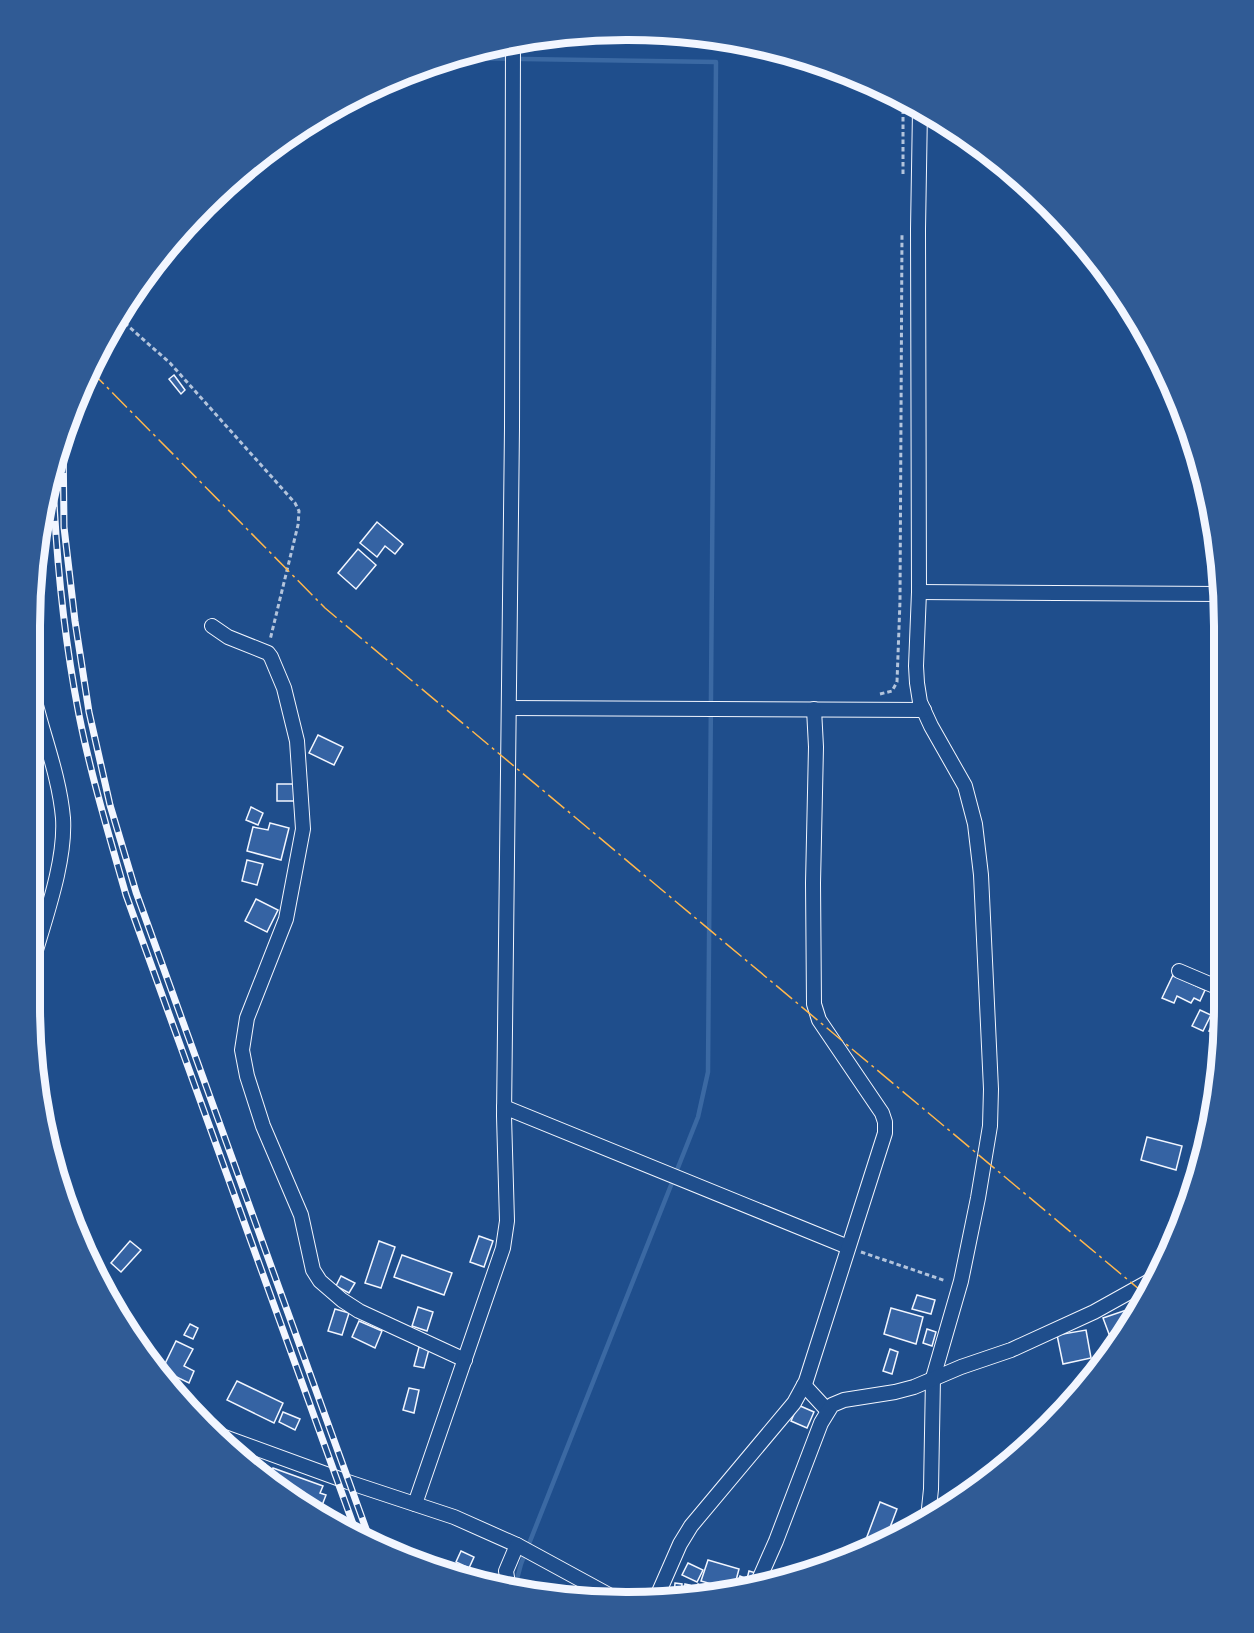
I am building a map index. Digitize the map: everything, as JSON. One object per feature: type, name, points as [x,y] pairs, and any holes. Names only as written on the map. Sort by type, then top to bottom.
[{"type":"street","points":[[415,1504],[503,1248],[507,1221],[504,1107],[513,52]]},
{"type":"street","points":[[920,119],[919,591],[916,666],[924,710],[965,786],[975,824],[981,875],[991,1064],[990,1126],[985,1164],[959,1286],[933,1380],[929,1509]]},
{"type":"street","points":[[919,591],[1212,594]]},
{"type":"street","points":[[212,626],[228,637],[268,653],[284,688],[297,741],[303,830],[286,919],[255,995],[245,1026],[242,1050],[262,1126],[301,1215],[313,1270],[320,1281],[358,1311],[465,1360]]},
{"type":"street","points":[[508,708],[924,710]]},
{"type":"street","points":[[659,1591],[680,1544],[691,1526],[789,1409],[804,1385],[813,1363],[886,1128],[882,1113],[819,1020],[814,1004],[813,883],[816,747],[814,709]]},
{"type":"street","points":[[40,723],[58,784],[63,821],[57,873],[40,935]]},
{"type":"street","points":[[1179,971],[1214,986]]},
{"type":"street","points":[[504,1107],[848,1247]]},
{"type":"street","points":[[760,1577],[827,1410],[832,1405],[844,1400],[895,1392],[933,1380],[961,1367],[1040,1338],[1142,1285]]},
{"type":"street","points":[[804,1385],[827,1410]]},
{"type":"street","points":[[232,1440],[454,1517],[518,1545],[602,1591]]},
{"type":"street","points":[[507,1580],[506,1571],[518,1545]]},
{"type":"path","points":[[903,110],[903,183]]},
{"type":"path","points":[[870,694],[889,692],[895,688],[897,682],[900,601],[902,230]]},
{"type":"path","points":[[125,324],[170,363],[295,503],[299,511],[298,525],[273,622],[268,653]]},
{"type":"path","points":[[848,1247],[959,1286]]},
{"type":"building","points":[[174,375],[185,390],[181,394],[169,379]]},
{"type":"building","points":[[377,522],[403,544],[395,554],[385,546],[377,557],[360,543]]},
{"type":"building","points":[[358,549],[376,565],[356,589],[338,573]]},
{"type":"building","points":[[318,735],[343,747],[334,765],[309,753]]},
{"type":"building","points":[[277,784],[296,784],[296,801],[277,801]]},
{"type":"building","points":[[251,807],[263,813],[258,825],[246,820]]},
{"type":"building","points":[[270,823],[289,828],[281,860],[247,851],[253,827],[268,830]]},
{"type":"building","points":[[247,860],[263,864],[257,885],[242,881]]},
{"type":"building","points":[[256,899],[278,910],[267,932],[245,921]]},
{"type":"building","points":[[1173,975],[1205,990],[1200,1001],[1194,998],[1191,1003],[1177,996],[1174,1003],[1162,998]]},
{"type":"building","points":[[1200,1010],[1211,1015],[1203,1031],[1192,1026]]},
{"type":"building","points":[[1147,1137],[1182,1146],[1176,1170],[1141,1160]]},
{"type":"building","points":[[479,1236],[493,1241],[484,1267],[470,1262]]},
{"type":"building","points":[[130,1241],[141,1250],[121,1272],[111,1263]]},
{"type":"building","points":[[379,1241],[395,1247],[381,1288],[365,1283]]},
{"type":"building","points":[[402,1255],[452,1273],[444,1295],[394,1277]]},
{"type":"building","points":[[341,1276],[355,1283],[349,1293],[336,1286]]},
{"type":"building","points":[[917,1295],[935,1300],[931,1314],[912,1309]]},
{"type":"building","points":[[418,1307],[433,1312],[427,1331],[412,1326]]},
{"type":"building","points":[[891,1308],[923,1317],[916,1344],[884,1334]]},
{"type":"building","points":[[335,1309],[349,1313],[342,1335],[328,1331]]},
{"type":"building","points":[[1129,1309],[1115,1332],[1109,1334],[1103,1318]]},
{"type":"building","points":[[359,1321],[382,1331],[375,1348],[352,1337]]},
{"type":"building","points":[[190,1324],[198,1328],[193,1339],[184,1335]]},
{"type":"building","points":[[927,1329],[936,1332],[932,1346],[923,1343]]},
{"type":"building","points":[[1086,1330],[1091,1358],[1063,1364],[1057,1335]]},
{"type":"building","points":[[176,1341],[193,1349],[184,1366],[194,1371],[189,1383],[171,1374],[164,1366]]},
{"type":"building","points":[[419,1347],[429,1349],[424,1368],[414,1366]]},
{"type":"building","points":[[890,1349],[898,1352],[892,1374],[883,1371]]},
{"type":"building","points":[[237,1381],[283,1403],[274,1423],[227,1400]]},
{"type":"building","points":[[409,1388],[419,1390],[414,1413],[403,1410]]},
{"type":"building","points":[[798,1405],[814,1412],[807,1428],[791,1421]]},
{"type":"building","points":[[283,1412],[300,1419],[295,1430],[279,1422]]},
{"type":"building","points":[[273,1468],[323,1486],[320,1493],[326,1495],[322,1506],[301,1494],[272,1472]]},
{"type":"building","points":[[880,1502],[897,1509],[889,1530],[865,1542]]},
{"type":"building","points":[[461,1551],[474,1557],[469,1568],[456,1562]]},
{"type":"building","points":[[708,1560],[739,1569],[736,1582],[715,1585],[701,1581]]},
{"type":"building","points":[[688,1563],[703,1570],[697,1582],[682,1575]]},
{"type":"building","points":[[749,1571],[756,1573],[754,1578],[738,1581],[740,1576],[747,1579]]},
{"type":"building","points":[[675,1583],[682,1584],[682,1589],[674,1590]]},
{"type":"waterway","points":[[483,58],[716,62],[708,1072],[698,1117],[521,1564],[517,1582]]},
{"type":"railway","points":[[63,465],[64,527],[75,621],[89,712],[110,805],[136,892],[367,1531]]},
{"type":"railway","points":[[54,503],[62,597],[79,715],[126,895],[353,1524]]},
{"type":"power","points":[[97,377],[325,608],[1140,1290]]}]
